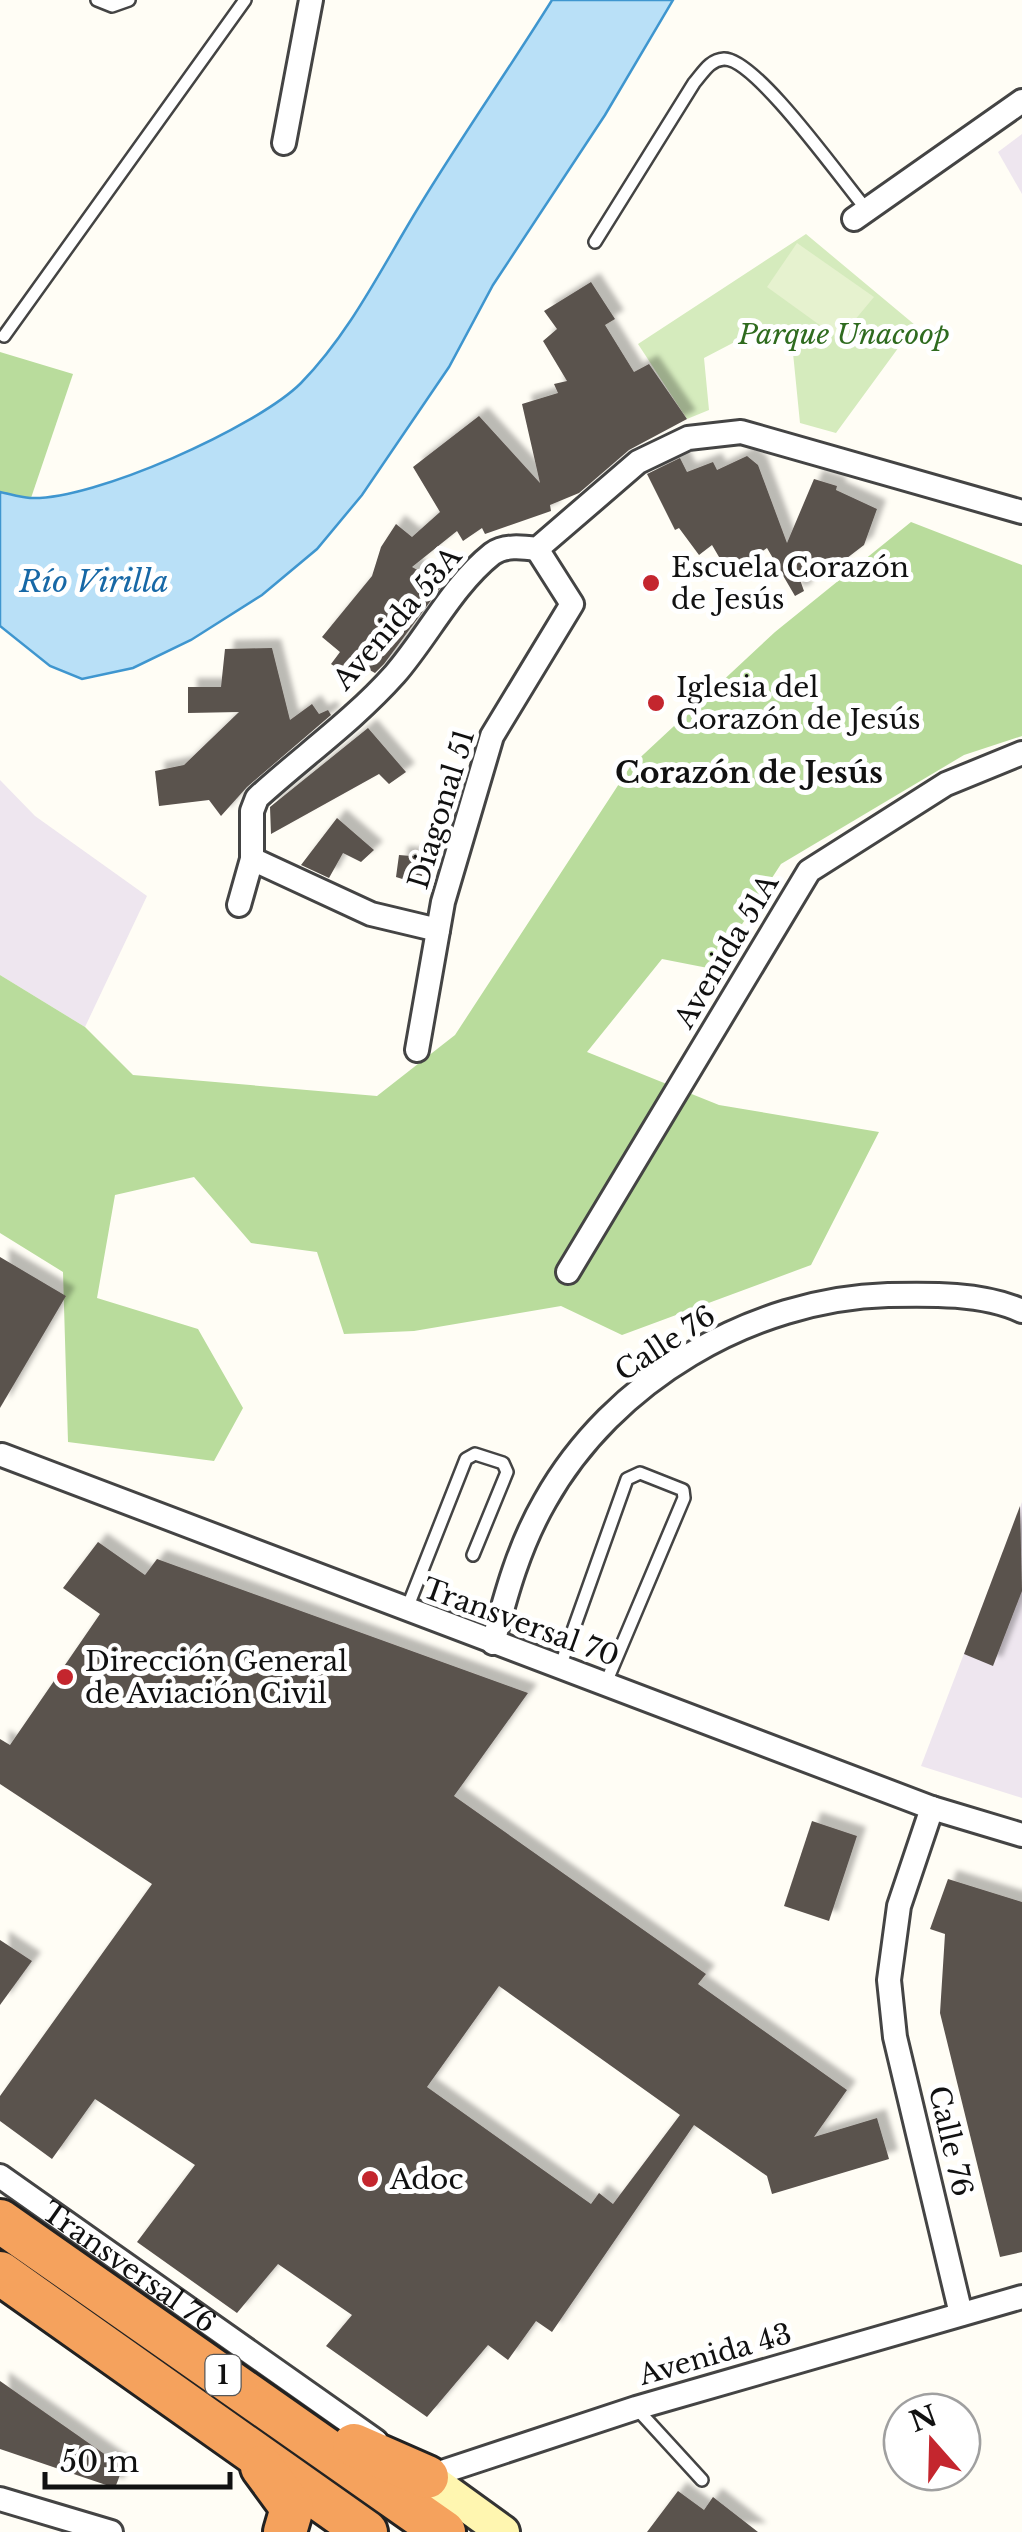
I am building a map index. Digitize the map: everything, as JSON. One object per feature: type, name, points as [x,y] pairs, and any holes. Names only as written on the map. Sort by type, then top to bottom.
[{"type":"highway","name":"1","points":[[0,2222],[278,2412],[444,2532]]},
{"type":"highway","name":"1","points":[[0,2273],[366,2532]]},
{"type":"highway","points":[[278,2412],[427,2477]]},
{"type":"highway","points":[[242,2445],[288,2498],[292,2519],[284,2532]]},
{"type":"main road","name":"Transversal 76","points":[[427,2477],[504,2532]]},
{"type":"street","points":[[284,143],[311,0]]},
{"type":"street","points":[[861,215],[1022,101]]},
{"type":"street","points":[[536,549],[638,462],[688,438],[741,432],[1022,512]]},
{"type":"street","name":"Avenida 53A","points":[[239,905],[252,860],[252,811],[257,798],[333,736],[396,672],[434,618],[494,552],[517,546],[536,549]]},
{"type":"street","name":"Diagonal 51","points":[[417,1050],[438,930],[492,736],[572,604],[536,549]]},
{"type":"street","name":"Avenida 51A","points":[[568,1272],[809,870],[946,784],[1022,753]]},
{"type":"street","points":[[252,860],[372,914],[438,930]]},
{"type":"street","name":"Calle 76","points":[[493,1643],[513,1569],[546,1499],[590,1437],[662,1374],[710,1342],[782,1312],[856,1296],[933,1294],[1016,1308]]},
{"type":"street","name":"Transversal 70","points":[[2,1456],[932,1808],[1022,1836]]},
{"type":"street","name":"Calle 76","points":[[932,1808],[899,1906],[889,1980],[895,2036],[961,2314]]},
{"type":"street","name":"Transversal 76","points":[[0,2176],[427,2477]]},
{"type":"street","name":"Avenida 43","points":[[427,2477],[636,2408],[1022,2297]]},
{"type":"street","points":[[0,2500],[112,2532]]},
{"type":"lane","points":[[96,0],[112,6],[129,0]]},
{"type":"lane","points":[[4,336],[202,55],[246,0]]},
{"type":"lane","points":[[595,242],[694,83],[712,62],[726,59],[743,65],[765,87],[861,215]]},
{"type":"lane","points":[[406,1611],[466,1459],[475,1454],[503,1463],[507,1472],[473,1555]]},
{"type":"lane","points":[[560,1667],[627,1479],[640,1473],[661,1479],[678,1486],[684,1498],[605,1685]]},
{"type":"lane","points":[[636,2408],[702,2480]]},
{"type":"shaded area","points":[[1022,134],[1022,194],[998,152]]},
{"type":"shaded area","points":[[0,780],[35,816],[147,896],[85,1027],[0,975]]},
{"type":"shaded area","points":[[1022,1502],[1022,1798],[921,1766]]},
{"type":"green space","name":"Parque Unacoop","points":[[806,234],[915,325],[836,433],[800,423],[791,333],[750,334],[704,358],[709,410],[687,419],[638,344]]},
{"type":"green space","points":[[797,243],[874,297],[839,339],[767,287]]},
{"type":"green space","points":[[0,352],[73,374],[31,498],[0,492]]},
{"type":"green space","points":[[911,522],[1022,565],[1022,736],[964,755],[781,864],[713,969],[662,959],[587,1052],[719,1105],[879,1132],[811,1265],[622,1335],[561,1306],[414,1331],[344,1334],[317,1252],[251,1243],[194,1177],[115,1195],[97,1298],[198,1329],[243,1408],[214,1461],[68,1442],[63,1272],[0,1233],[0,975],[85,1027],[133,1075],[377,1096],[455,1035],[630,767],[775,632]]},
{"type":"water","name":"Río Virilla","points":[[552,0],[673,0],[605,115],[493,285],[449,367],[362,495],[317,549],[262,595],[191,640],[133,668],[82,679],[50,666],[0,626],[0,492],[30,498],[58,496],[132,475],[213,440],[279,401],[301,383],[351,320],[436,179]]},
{"type":"building","points":[[591,282],[615,319],[605,325],[634,372],[649,364],[687,419],[629,450],[579,493],[550,505],[551,511],[485,534],[482,528],[463,541],[457,531],[412,567],[443,584],[384,664],[375,673],[366,668],[356,681],[331,664],[340,652],[322,637],[372,576],[381,547],[396,524],[412,537],[440,512],[413,467],[479,416],[540,483],[522,404],[558,393],[554,384],[567,381],[543,341],[557,329],[544,311]]},
{"type":"building","points":[[747,456],[758,465],[787,543],[814,479],[837,486],[836,490],[877,509],[864,545],[817,581],[810,566],[798,574],[804,591],[795,596],[767,548],[729,574],[712,545],[699,555],[679,528],[675,530],[647,474],[680,458],[687,472],[713,462],[717,470]]},
{"type":"building","points":[[272,648],[290,720],[312,704],[319,714],[328,710],[331,715],[247,787],[221,816],[209,800],[159,806],[155,771],[184,765],[239,712],[188,713],[188,687],[221,687],[225,649]]},
{"type":"building","points":[[368,728],[406,772],[389,784],[379,774],[271,834],[270,807]]},
{"type":"building","points":[[337,818],[374,850],[361,862],[343,853],[329,878],[301,865]]},
{"type":"building","points":[[399,855],[423,857],[422,876],[416,875],[415,883],[396,877]]},
{"type":"building","points":[[0,1257],[66,1296],[0,1408]]},
{"type":"building","points":[[1020,1506],[1022,1591],[993,1666],[964,1654]]},
{"type":"building","points":[[98,1542],[145,1575],[157,1559],[528,1693],[454,1796],[706,1974],[698,1984],[847,2090],[814,2137],[877,2118],[889,2159],[772,2194],[767,2176],[694,2125],[552,2332],[536,2321],[508,2360],[488,2345],[427,2417],[326,2346],[352,2315],[278,2264],[237,2313],[137,2242],[195,2165],[95,2099],[52,2159],[0,2121],[0,2096],[152,1884],[0,1784],[0,1739],[10,1745],[100,1614],[63,1588]],"holes":[[[499,1986],[680,2115],[613,2204],[599,2193],[591,2204],[427,2087]]]},
{"type":"building","points":[[812,1821],[857,1836],[829,1921],[784,1906]]},
{"type":"building","points":[[948,1879],[1022,1902],[1022,2252],[1000,2257],[940,2013],[945,1934],[930,1929]]},
{"type":"building","points":[[0,1940],[32,1961],[0,2005]]},
{"type":"building","points":[[0,2381],[123,2467],[115,2488],[0,2449]]},
{"type":"building","points":[[678,2491],[704,2510],[713,2497],[758,2532],[647,2532]]},
{"type":"place","name":"Escuela Corazón de Jesús","points":[[651,583]]},
{"type":"place","name":"Iglesia del Corazón de Jesús","points":[[656,703]]},
{"type":"place","name":"Dirección General de Aviación Civil","points":[[65,1677]]},
{"type":"place","name":"Adoc","points":[[370,2179]]},
{"type":"district","name":"Corazón de Jesús","points":[[749,773]]}]
